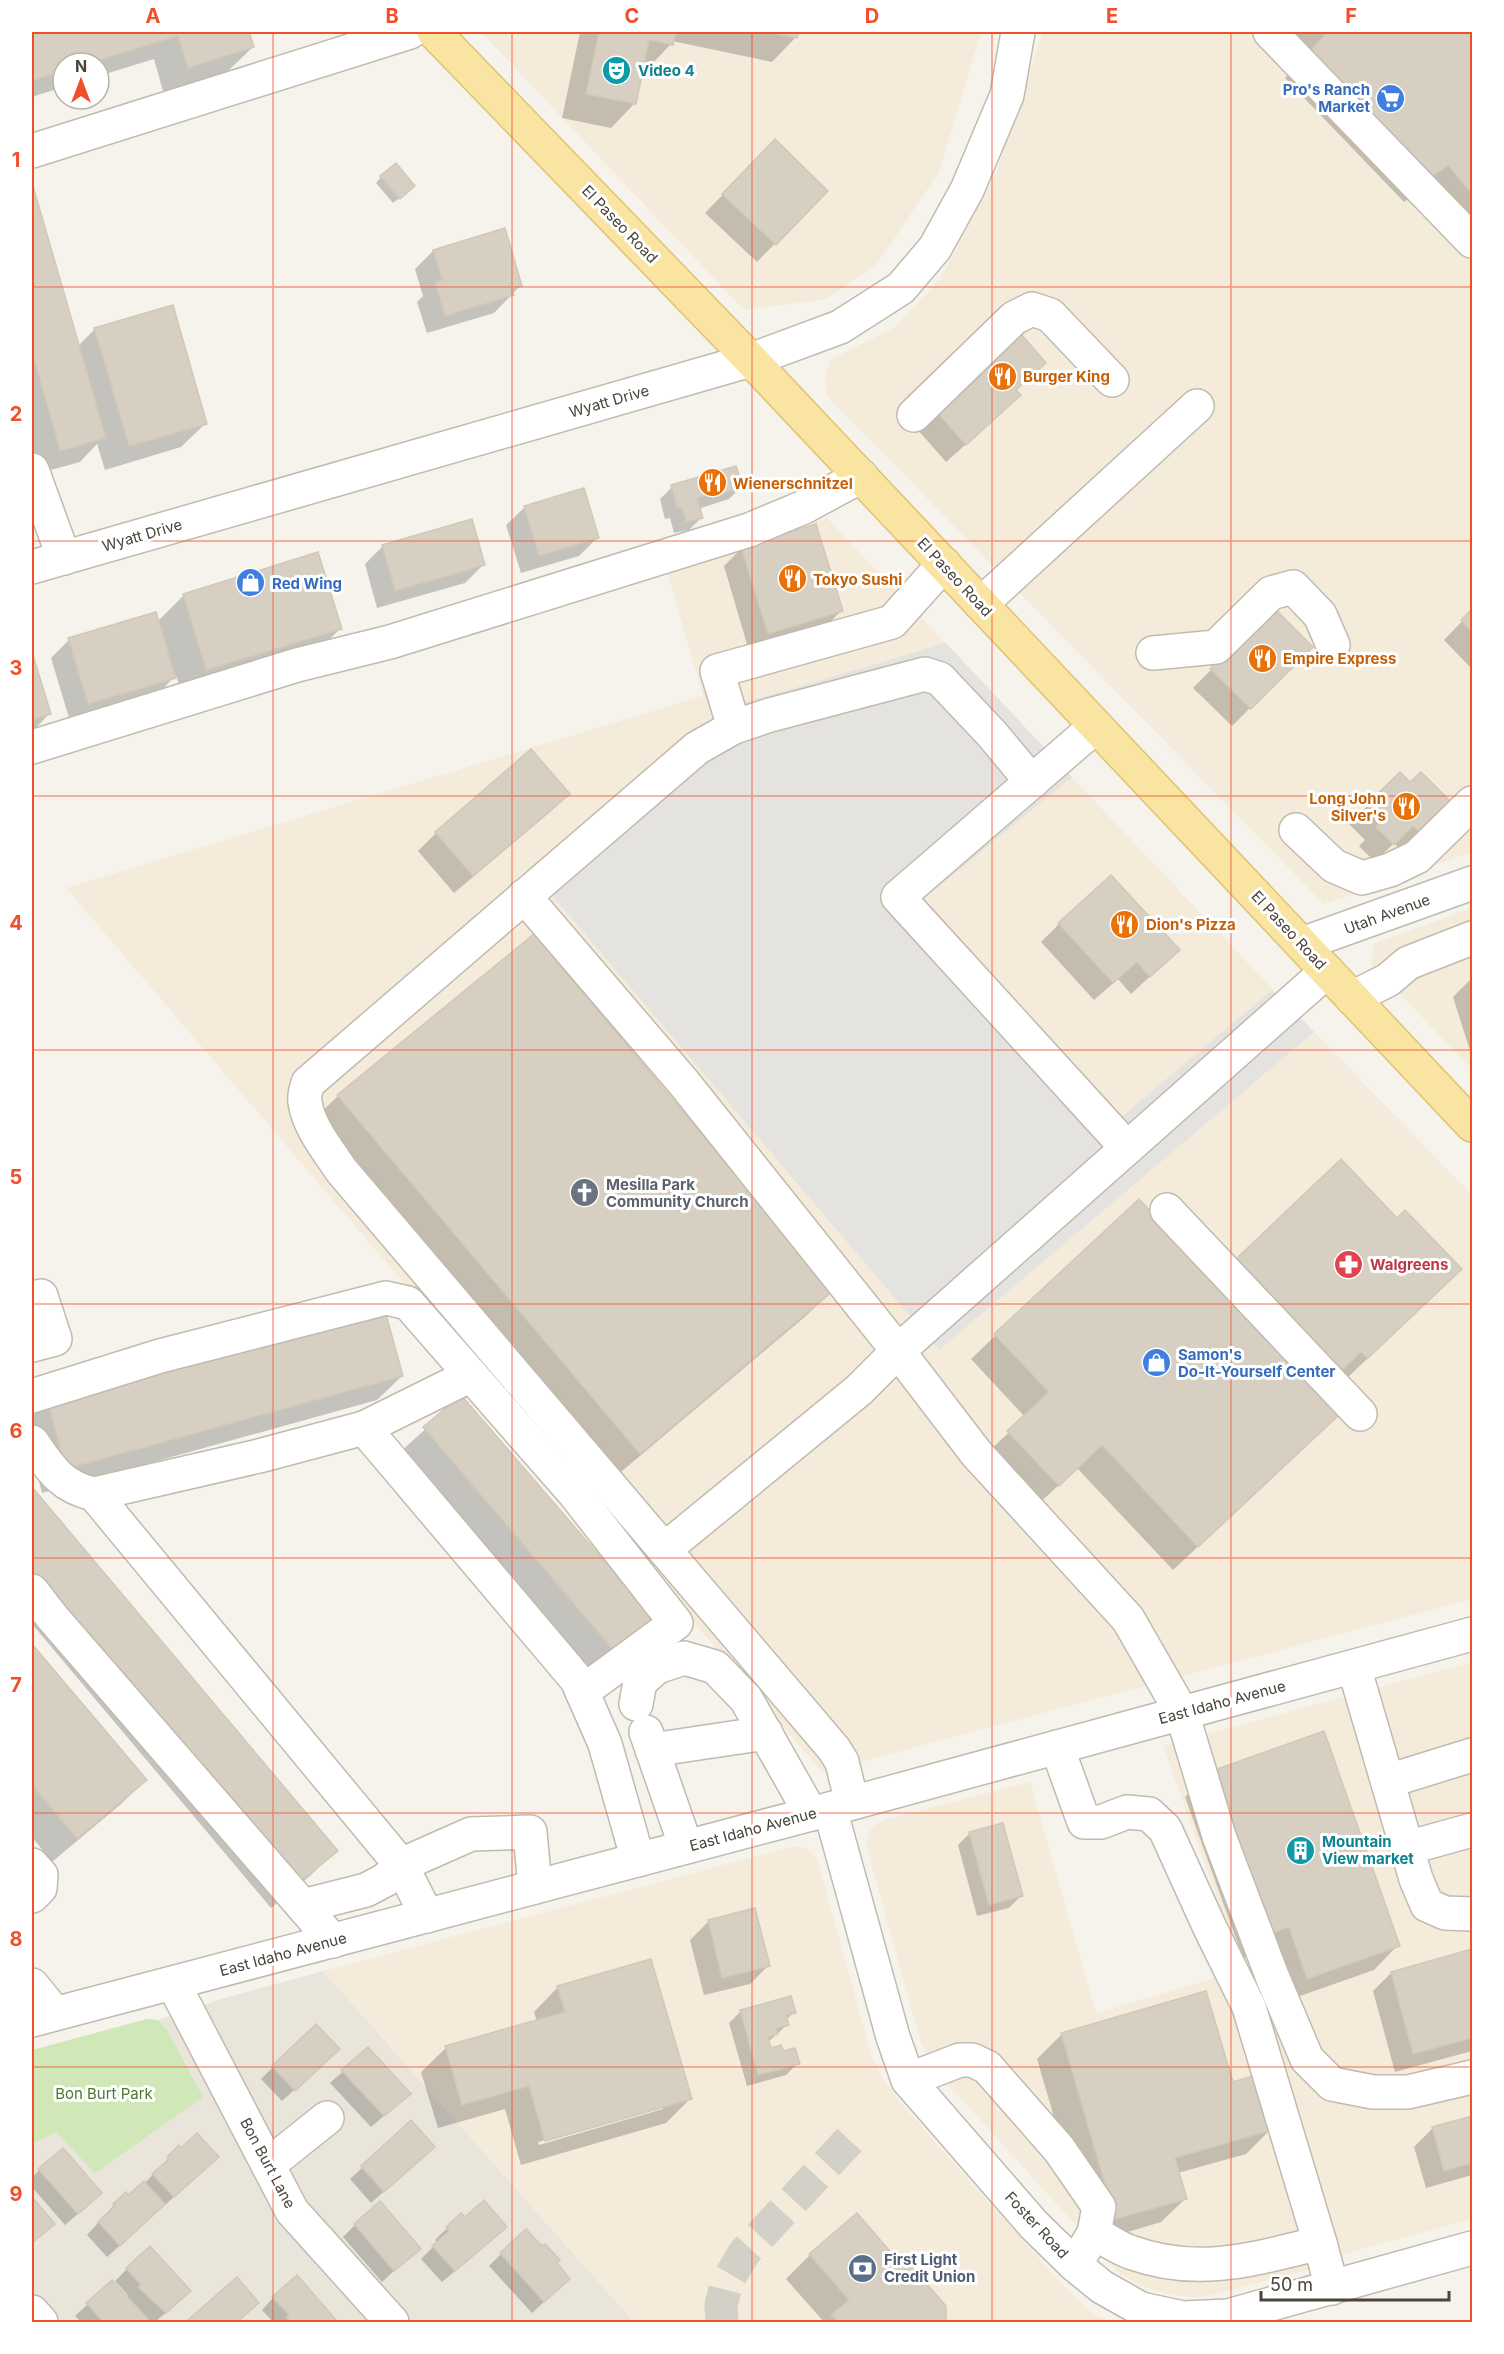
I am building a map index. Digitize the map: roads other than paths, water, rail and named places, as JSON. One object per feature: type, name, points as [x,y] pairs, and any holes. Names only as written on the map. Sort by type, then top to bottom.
[{"type":"main road","name":"El Paseo Road","points":[[434,32],[751,360],[1473,1125]]},
{"type":"street","points":[[32,151],[410,32]]},
{"type":"street","name":"Wyatt Drive","points":[[32,567],[751,360],[840,327],[901,288],[935,248],[967,190],[1008,96],[1018,32]]},
{"type":"street","points":[[1270,32],[1473,241]]},
{"type":"street","points":[[914,415],[1014,318],[1032,309],[1050,315],[1112,380]]},
{"type":"street","points":[[981,604],[1197,406]]},
{"type":"street","points":[[32,470],[38,505],[64,558]]},
{"type":"street","points":[[32,747],[297,665],[401,639],[749,530],[804,507],[861,476]]},
{"type":"street","points":[[734,727],[717,671],[892,622],[944,564]]},
{"type":"street","points":[[1153,653],[1216,647],[1271,593],[1293,587],[1320,615],[1333,645]]},
{"type":"street","points":[[831,1808],[842,1762],[834,1749],[341,1170],[319,1135],[304,1100],[308,1083],[698,747],[734,727],[770,715],[925,674],[940,679],[991,733],[1032,782]]},
{"type":"street","points":[[1096,726],[898,897],[1127,1148]]},
{"type":"street","points":[[1296,830],[1335,866],[1362,878],[1389,870],[1417,857],[1473,803]]},
{"type":"street","name":"Utah Avenue","points":[[1302,944],[1473,883]]},
{"type":"street","points":[[524,896],[684,1083],[898,1351],[976,1453],[1128,1619],[1182,1713],[1219,1836],[1272,1976],[1307,2059],[1332,2084],[1373,2092],[1408,2092],[1473,2077]]},
{"type":"street","points":[[1352,998],[1388,980],[1408,963],[1473,938]]},
{"type":"street","points":[[665,1550],[859,1390],[898,1351],[1327,971]]},
{"type":"street","points":[[1167,1210],[1360,1414]]},
{"type":"street","points":[[32,1298],[41,1296],[43,1342]]},
{"type":"street","points":[[32,1396],[160,1356],[386,1298],[408,1303],[575,1494],[676,1623],[582,1692]]},
{"type":"street","points":[[32,1442],[59,1478],[77,1491],[94,1494],[259,1456],[364,1428],[471,1376]]},
{"type":"street","points":[[364,1428],[577,1680],[605,1744],[638,1860]]},
{"type":"street","points":[[94,1494],[402,1865],[427,1916]]},
{"type":"street","points":[[32,1591],[59,1626],[333,1941]]},
{"type":"street","name":"East Idaho Avenue","points":[[43,2016],[638,1860],[1473,1634]]},
{"type":"street","points":[[686,1847],[644,1729],[640,1682],[657,1667],[684,1658],[715,1667],[746,1699],[765,1733],[831,1808]]},
{"type":"street","points":[[1354,1667],[1416,1879],[1427,1905],[1445,1913],[1473,1914]]},
{"type":"street","points":[[644,1729],[765,1733]]},
{"type":"street","points":[[1057,1747],[1084,1822],[1101,1822],[1127,1812],[1149,1814],[1165,1829],[1210,1928],[1250,2007],[1332,2288]]},
{"type":"street","points":[[1388,1781],[1473,1755]]},
{"type":"street","name":"Foster Road","points":[[831,1808],[892,2037],[908,2080],[1034,2225],[1075,2265],[1102,2287],[1141,2309],[1182,2320],[1228,2316],[1473,2248]]},
{"type":"street","points":[[1407,1848],[1473,1830]]},
{"type":"street","points":[[303,1906],[366,1890],[385,1880],[402,1865],[471,1834],[530,1832],[535,1887]]},
{"type":"street","points":[[32,1865],[41,1875],[40,1888],[32,1896]]},
{"type":"street","name":"Bon Burt Lane","points":[[173,1983],[292,2211],[392,2322]]},
{"type":"street","points":[[32,1985],[43,2016]]},
{"type":"street","points":[[908,2080],[960,2060],[972,2060],[987,2067],[1059,2149],[1099,2207],[1094,2233],[1075,2265]]},
{"type":"street","points":[[268,2164],[327,2118]]},
{"type":"street","points":[[1094,2233],[1130,2252],[1182,2265],[1234,2263],[1320,2243]]},
{"type":"street","points":[[32,2312],[41,2322]]},
{"type":"tunnel","points":[[722,2322],[721,2305],[727,2282],[744,2253],[854,2135]]},
{"type":"place","name":"Video 4","points":[[617,70]]},
{"type":"place","name":"Pro's Ranch Market","points":[[1391,98]]},
{"type":"place","name":"Burger King","points":[[1002,376]]},
{"type":"place","name":"Wienerschnitzel","points":[[712,483]]},
{"type":"place","name":"Tokyo Sushi","points":[[792,579]]},
{"type":"place","name":"Red Wing","points":[[251,583]]},
{"type":"place","name":"Empire Express","points":[[1262,658]]},
{"type":"place","name":"Long John Silver's","points":[[1407,807]]},
{"type":"place","name":"Dion's Pizza","points":[[1125,924]]},
{"type":"place","name":"Mesilla Park Community Church","points":[[585,1193]]},
{"type":"place","name":"Walgreens","points":[[1349,1264]]},
{"type":"place","name":"Samon's Do-It-Yourself Center","points":[[1157,1363]]},
{"type":"place","name":"Mountain View market","points":[[1301,1850]]},
{"type":"place","name":"First Light Credit Union","points":[[863,2268]]},
{"type":"park label","name":"Bon Burt Park","points":[[104,2093]]}]
